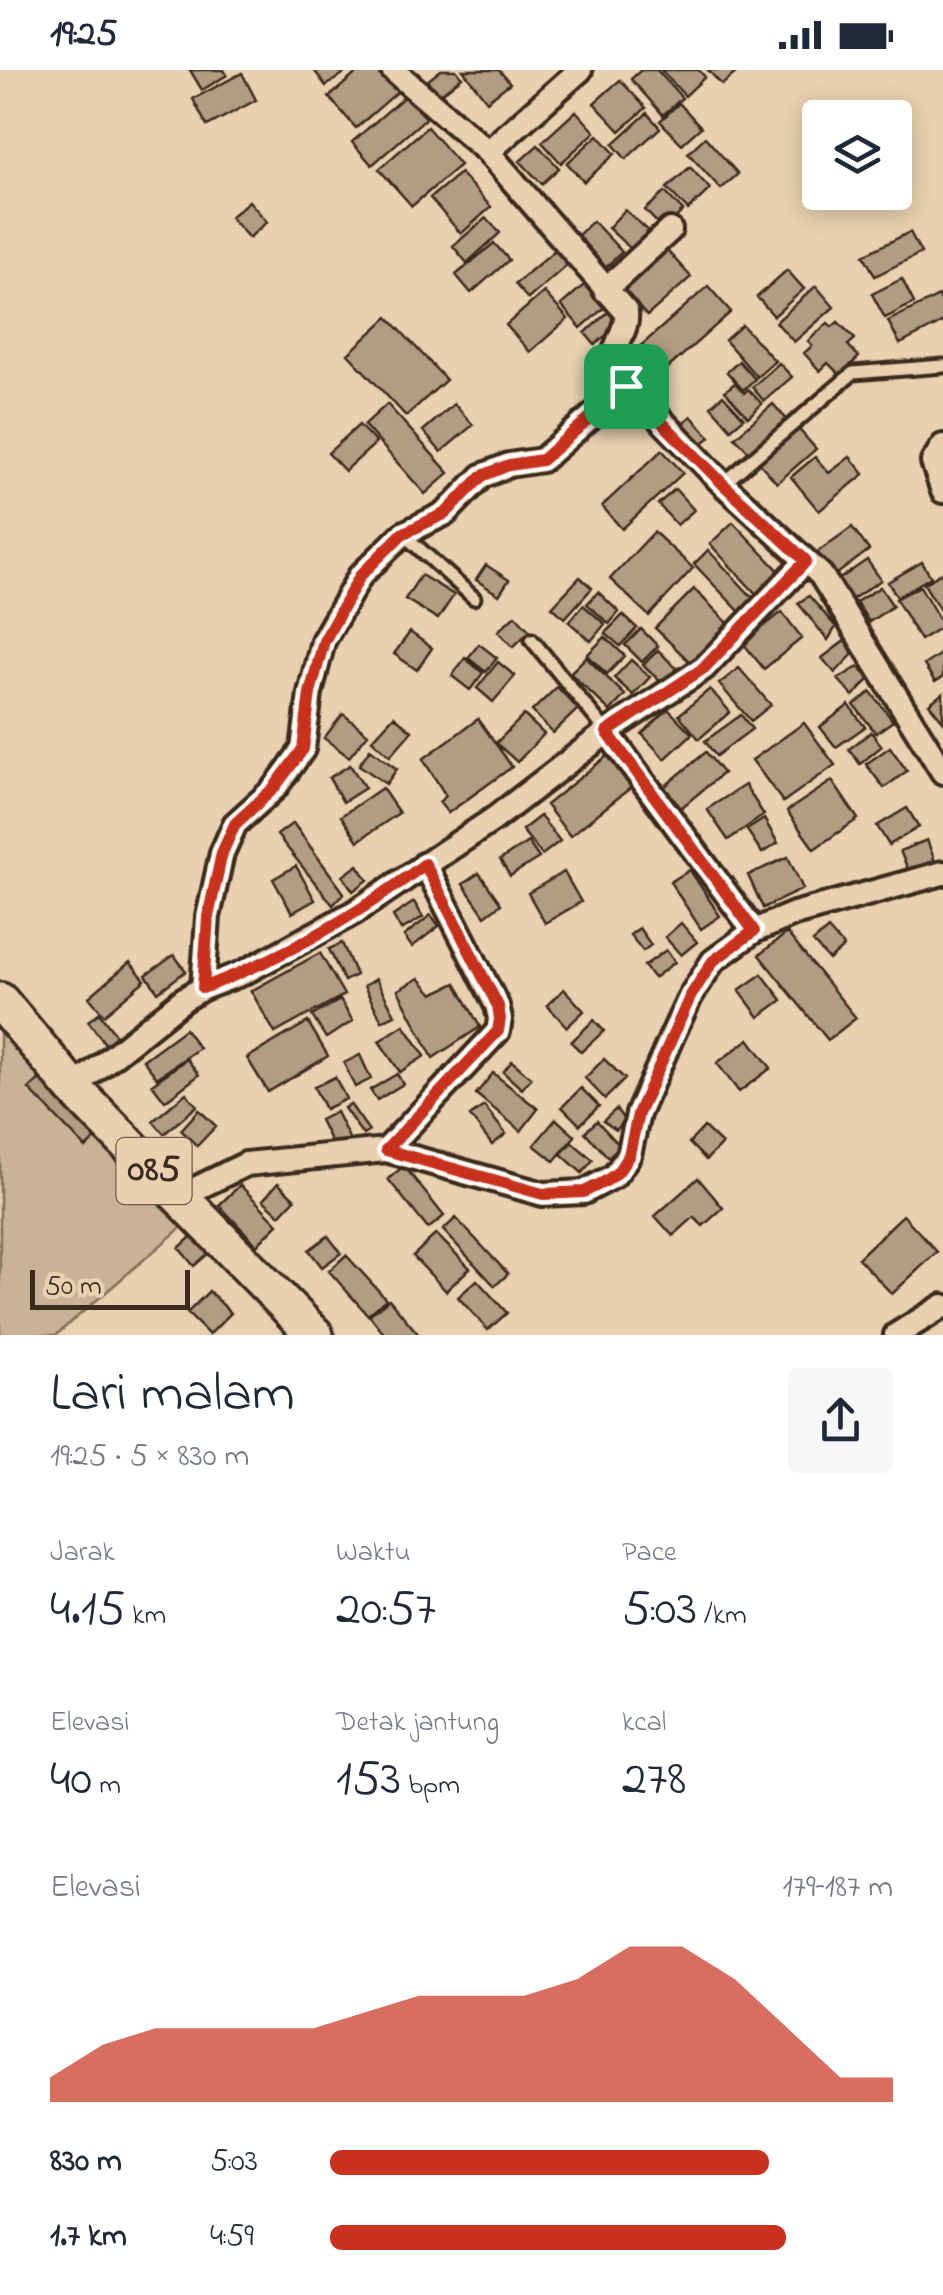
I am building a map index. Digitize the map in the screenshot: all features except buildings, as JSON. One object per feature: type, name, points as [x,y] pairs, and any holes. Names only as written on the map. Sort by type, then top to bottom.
[{"type":"main road","name":"085","points":[[0,1001],[72,1088],[315,1335]]},
{"type":"street","points":[[393,70],[488,152],[628,316],[611,362],[626,386],[821,575],[943,772]]},
{"type":"street","points":[[488,152],[580,70]]},
{"type":"street","points":[[605,290],[670,230]]},
{"type":"street","points":[[203,988],[208,917],[222,853],[235,824],[274,788],[303,749],[310,693],[324,641],[360,576],[402,534],[446,513],[482,476],[509,465],[542,460],[626,386]]},
{"type":"street","points":[[943,446],[933,462],[943,491]]},
{"type":"street","points":[[72,1088],[184,1000],[355,912],[494,819],[607,732],[704,668],[806,561]]},
{"type":"street","points":[[607,732],[754,931]]},
{"type":"street","points":[[386,1150],[498,1031],[500,1019],[498,1006],[425,864]]},
{"type":"street","points":[[178,1197],[246,1164],[386,1150],[543,1194],[584,1192],[618,1172],[629,1155],[638,1114],[690,997],[713,961],[754,931],[805,910],[943,873]]},
{"type":"street","points":[[896,1335],[943,1306]]},
{"type":"lane","points":[[723,484],[853,373],[943,366]]},
{"type":"lane","points":[[402,534],[474,598]]},
{"type":"lane","points":[[532,640],[607,732]]},
{"type":"shaded area","points":[[0,1027],[182,1227],[56,1335],[0,1335]]},
{"type":"route","points":[[626,386],[806,561],[704,668],[607,732],[754,931],[713,961],[690,997],[638,1114],[629,1155],[618,1172],[584,1192],[543,1194],[386,1150],[498,1031],[500,1019],[498,1006],[425,864],[355,912],[243,973],[203,988],[208,917],[222,853],[235,824],[274,788],[303,749],[310,693],[324,641],[360,576],[402,534],[446,513],[482,476],[509,465],[542,460],[626,386]]}]
